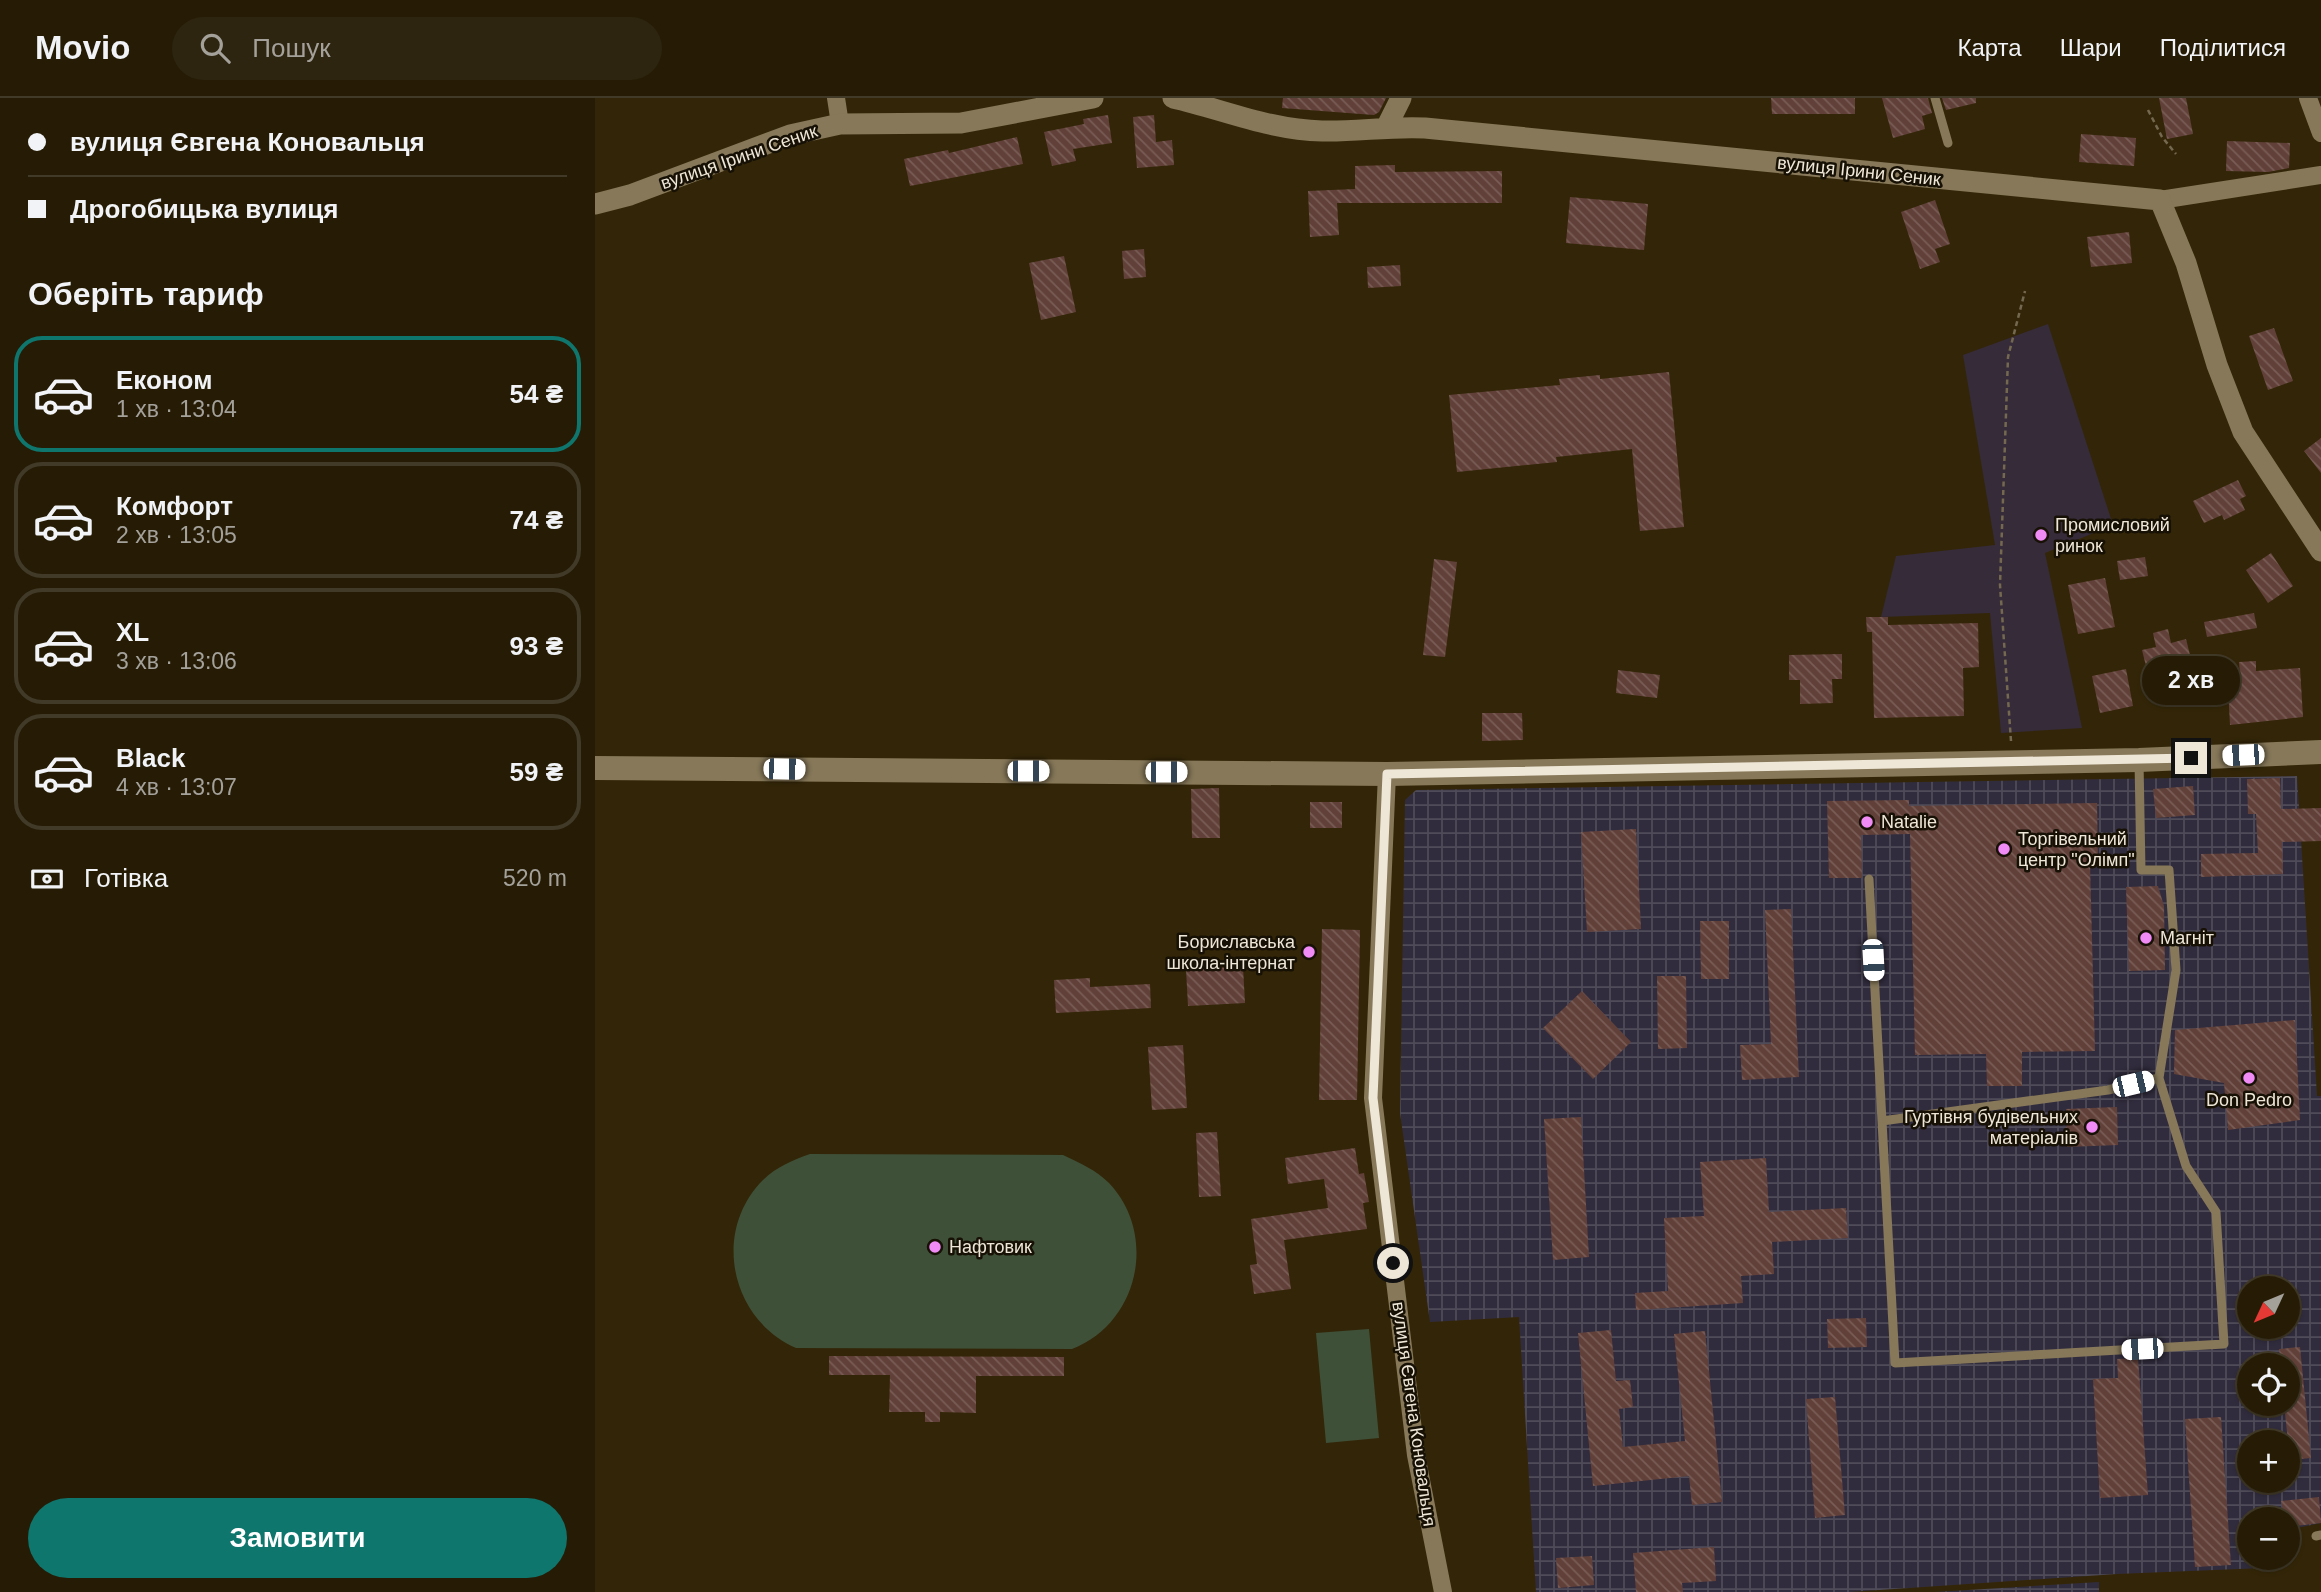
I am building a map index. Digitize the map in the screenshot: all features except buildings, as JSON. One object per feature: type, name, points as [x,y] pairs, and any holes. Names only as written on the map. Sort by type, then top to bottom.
[{"type":"main road","points":[[595,768],[1387,774],[2139,760],[2321,752]]},
{"type":"street","points":[[836,98],[840,124]]},
{"type":"street","name":"вулиця Ірини Сеник","points":[[595,204],[630,195],[790,135],[840,124],[961,123],[1093,98]]},
{"type":"street","name":"вулиця Ірини Сеник","points":[[1173,98],[1268,125],[1321,131],[1387,126],[2160,200]]},
{"type":"street","points":[[1387,126],[1401,98]]},
{"type":"street","points":[[2308,98],[2321,133]]},
{"type":"street","points":[[2321,175],[2160,200],[2186,263],[2217,365],[2243,432],[2321,551]]},
{"type":"street","name":"вулиця Євгена Коновальця","points":[[1387,774],[1373,1098],[1416,1455],[1443,1592]]},
{"type":"lane","points":[[1935,98],[1948,143]]},
{"type":"lane","points":[[1869,879],[1895,1363],[2224,1344],[2216,1212],[2186,1166],[2159,1078],[2176,970],[2169,870],[2140,870],[2139,760]]},
{"type":"lane","points":[[1882,1121],[2108,1090],[2159,1078]]},
{"type":"path","points":[[2148,110],[2162,137],[2176,153]]},
{"type":"path","points":[[2012,762],[2000,586],[2008,357],[2025,291]]},
{"type":"shaded area","name":"Промисловий ринок","points":[[2048,324],[2113,525],[2045,553],[2082,728],[2001,733],[1990,613],[1881,617],[1896,556],[1995,545],[1963,355]]},
{"type":"shaded area","points":[[2297,776],[2317,1096],[2321,1096],[2321,1523],[2300,1527],[2300,1507],[2237,1507],[2237,1569],[2117,1574],[1850,1592],[1536,1592],[1519,1317],[1430,1322],[1400,1113],[1405,800],[1416,790]]},
{"type":"shaded area","points":[[2099,1582],[2099,1592],[1935,1592]]},
{"type":"green space","name":"Нафтовик","points":[[810,1154],[1063,1155],[1104,1178],[1124,1204],[1133,1227],[1136,1252],[1134,1276],[1126,1299],[1113,1319],[1095,1337],[1072,1349],[796,1348],[774,1335],[756,1317],[743,1296],[736,1272],[734,1248],[737,1224],[747,1201],[763,1180],[785,1164]]},
{"type":"green space","points":[[1369,1329],[1379,1438],[1326,1443],[1316,1333]]},
{"type":"place","name":"Промисловий ринок","points":[[2041,535]]},
{"type":"place","name":"Natalie","points":[[1867,822]]},
{"type":"place","name":"Торгівельний центр \"Олімп\"","points":[[2004,849]]},
{"type":"place","name":"Магніт","points":[[2146,938]]},
{"type":"place","name":"Бориславська школа-інтернат","points":[[1309,952]]},
{"type":"place","name":"Don Pedro","points":[[2249,1078]]},
{"type":"place","name":"Гуртівня будівельних матеріалів","points":[[2092,1127]]},
{"type":"place","name":"Нафтовик","points":[[935,1247]]},
{"type":"route","points":[[1393,1263],[1373,1098],[1387,774],[2191,758]]}]
